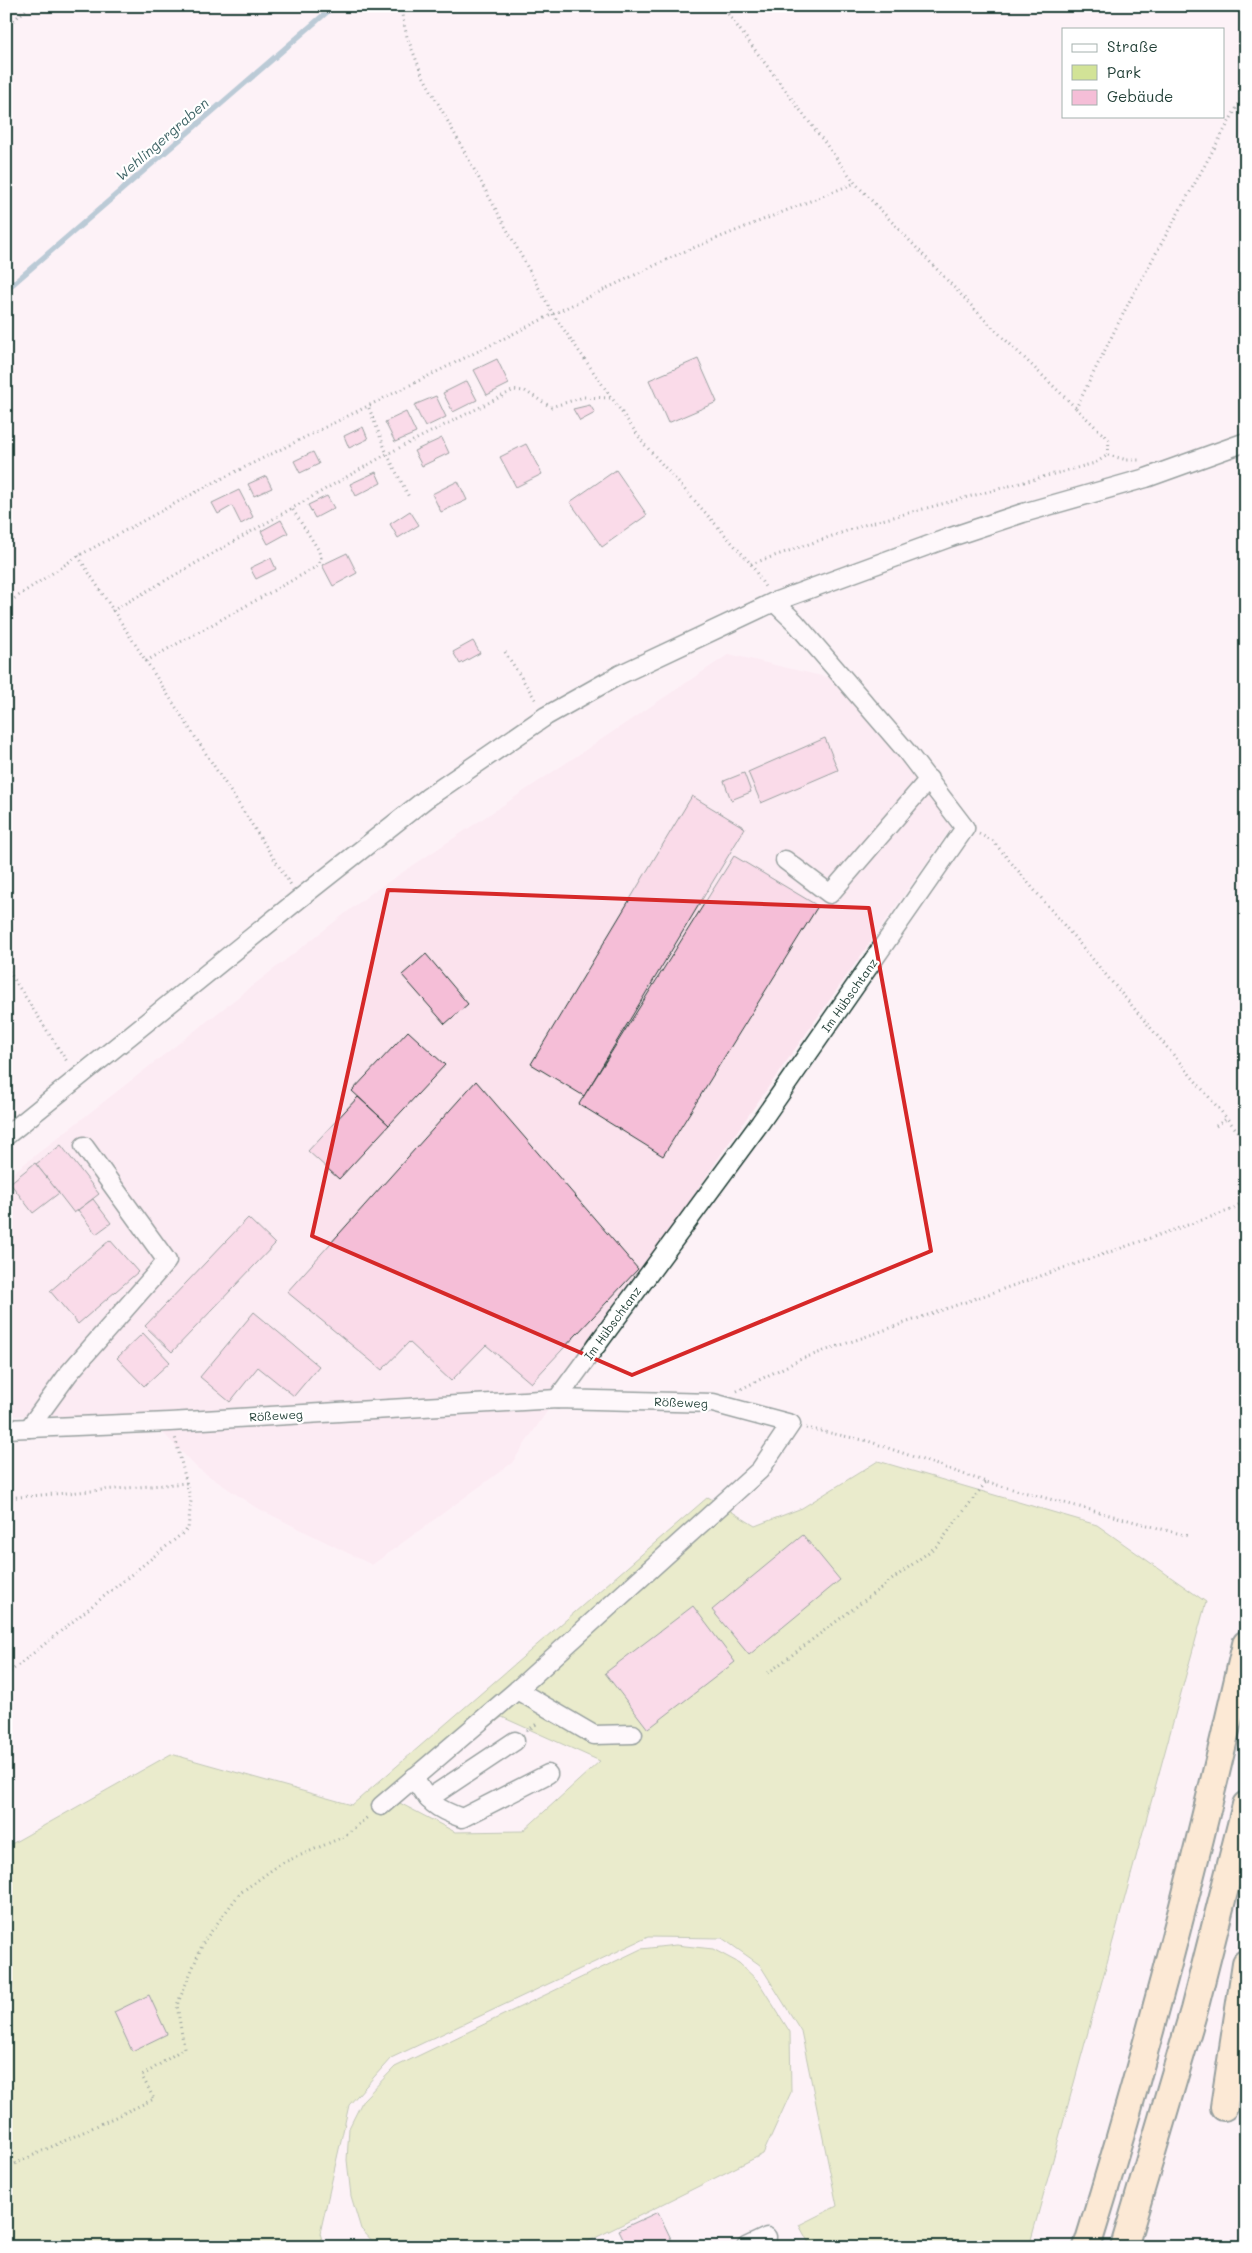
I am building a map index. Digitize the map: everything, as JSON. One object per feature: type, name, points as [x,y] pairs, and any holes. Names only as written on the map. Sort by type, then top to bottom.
[{"type":"highway","points":[[1088,2247],[1141,2067],[1184,1911],[1246,1644]]},
{"type":"highway","points":[[1124,2247],[1194,2010],[1246,1805]]},
{"type":"highway","points":[[1224,2107],[1246,1963]]},
{"type":"street","points":[[6,1136],[427,798],[546,716],[619,676],[774,602],[906,552],[1023,513],[1146,478],[1246,442]]},
{"type":"street","points":[[774,602],[795,622],[929,779],[965,828]]},
{"type":"street","points":[[785,860],[830,894],[929,779]]},
{"type":"street","name":"Im Hübschtanz","points":[[557,1398],[760,1123],[965,828]]},
{"type":"street","points":[[29,1428],[69,1373],[167,1261],[84,1146]]},
{"type":"street","name":"Rößeweg","points":[[6,1429],[170,1422],[557,1398],[713,1403],[791,1424]]},
{"type":"street","points":[[381,1806],[516,1690],[760,1470],[791,1424]]},
{"type":"street","points":[[516,1690],[594,1735],[633,1734]]},
{"type":"street","points":[[428,1799],[515,1741]]},
{"type":"street","points":[[414,1777],[428,1799],[438,1809],[462,1818],[548,1774]]},
{"type":"street","points":[[746,2247],[767,2237]]},
{"type":"path","points":[[400,6],[407,37],[422,74],[553,314],[644,444],[752,564],[774,602]]},
{"type":"path","points":[[722,6],[855,183],[985,320],[1109,440],[1108,454]]},
{"type":"path","points":[[6,27],[29,7]]},
{"type":"path","points":[[1076,408],[1130,300],[1246,91]]},
{"type":"path","points":[[6,604],[78,556],[213,483],[369,408],[553,314],[683,252],[855,183]]},
{"type":"path","points":[[112,611],[291,507],[388,454],[514,390],[525,391],[551,407],[584,397],[611,398]]},
{"type":"path","points":[[369,408],[410,500]]},
{"type":"path","points":[[752,564],[867,524],[1095,463],[1108,454]]},
{"type":"path","points":[[1108,454],[1127,460],[1140,460],[1148,457]]},
{"type":"path","points":[[146,661],[318,566],[321,558],[318,549],[291,507]]},
{"type":"path","points":[[78,556],[299,899]]},
{"type":"path","points":[[505,652],[546,716]]},
{"type":"path","points":[[965,828],[993,841],[1246,1141]]},
{"type":"path","points":[[6,967],[78,1079]]},
{"type":"path","points":[[1216,1126],[1226,1119]]},
{"type":"path","points":[[713,1403],[801,1359],[1231,1210],[1246,1200]]},
{"type":"path","points":[[6,1675],[188,1529],[191,1501],[170,1422]]},
{"type":"path","points":[[791,1424],[868,1441],[986,1482],[1188,1536]]},
{"type":"path","points":[[768,1673],[938,1545],[986,1482]]},
{"type":"path","points":[[6,1498],[187,1483]]},
{"type":"path","points":[[6,2168],[154,2099],[142,2076],[184,2048],[177,2005],[204,1941],[240,1893],[280,1864],[343,1836],[381,1806]]},
{"type":"highlighted area","points":[[388,890],[869,908],[931,1251],[632,1375],[312,1236]]},
{"type":"shaded area","points":[[729,654],[847,682],[953,825],[729,1143],[512,1463],[372,1565],[255,1507],[197,1468],[165,1435],[136,1416],[6,1416],[6,1178],[370,894]]},
{"type":"green space","points":[[878,1461],[1097,1525],[1206,1602],[1029,2247],[811,2247],[799,2225],[837,2206],[801,2031],[760,1965],[722,1938],[648,1937],[391,2058],[349,2105],[320,2233],[324,2247],[6,2247],[6,1847],[171,1754],[352,1805],[708,1497],[755,1526],[802,1508]],"holes":[[[502,1717],[600,1761],[523,1831],[455,1832],[394,1800]]]},
{"type":"green space","points":[[676,1945],[713,1949],[739,1963],[758,1981],[790,2032],[791,2092],[763,2154],[577,2247],[378,2247],[361,2229],[351,2196],[347,2160],[349,2128],[363,2100],[395,2067],[641,1949]]},
{"type":"building","points":[[497,359],[509,384],[487,395],[474,370]]},
{"type":"building","points":[[698,359],[717,402],[668,423],[649,380]]},
{"type":"building","points":[[467,381],[477,400],[453,412],[443,393]]},
{"type":"building","points":[[436,396],[446,417],[425,427],[414,405]]},
{"type":"building","points":[[590,405],[595,413],[580,421],[573,409]]},
{"type":"building","points":[[406,412],[416,433],[395,442],[385,422]]},
{"type":"building","points":[[363,427],[368,439],[349,448],[344,436]]},
{"type":"building","points":[[442,438],[449,453],[422,466],[414,451]]},
{"type":"building","points":[[526,444],[542,474],[516,487],[500,457]]},
{"type":"building","points":[[313,452],[319,464],[300,473],[294,461]]},
{"type":"building","points":[[616,470],[647,515],[602,547],[570,502]]},
{"type":"building","points":[[376,472],[381,483],[356,496],[350,484]]},
{"type":"building","points":[[266,476],[272,488],[254,496],[248,484]]},
{"type":"building","points":[[458,481],[467,500],[441,512],[432,494]]},
{"type":"building","points":[[239,490],[253,517],[241,524],[232,506],[218,514],[212,503]]},
{"type":"building","points":[[327,496],[334,508],[315,518],[308,505]]},
{"type":"building","points":[[410,511],[419,525],[398,538],[390,524]]},
{"type":"building","points":[[281,520],[288,533],[268,544],[261,531]]},
{"type":"building","points":[[347,553],[357,573],[333,586],[322,565]]},
{"type":"building","points":[[271,558],[276,569],[256,579],[250,568]]},
{"type":"building","points":[[473,641],[480,653],[460,664],[453,652]]},
{"type":"building","points":[[825,738],[838,770],[761,803],[748,772]]},
{"type":"building","points":[[744,773],[751,792],[731,800],[724,781]]},
{"type":"building","points":[[692,796],[745,828],[584,1096],[531,1064]]},
{"type":"building","points":[[734,856],[818,906],[663,1156],[579,1104]]},
{"type":"building","points":[[426,954],[468,1004],[445,1024],[402,975]]},
{"type":"building","points":[[408,1031],[445,1065],[389,1125],[352,1091]]},
{"type":"building","points":[[476,1081],[638,1269],[531,1383],[486,1345],[451,1381],[409,1342],[382,1370],[287,1292]]},
{"type":"building","points":[[358,1097],[389,1125],[339,1179],[308,1151]]},
{"type":"building","points":[[61,1145],[99,1194],[74,1213],[36,1164]]},
{"type":"building","points":[[35,1163],[59,1193],[33,1213],[10,1183]]},
{"type":"building","points":[[93,1199],[111,1223],[96,1234],[78,1210]]},
{"type":"building","points":[[248,1218],[275,1244],[172,1352],[145,1326]]},
{"type":"building","points":[[110,1240],[138,1272],[78,1324],[50,1291]]},
{"type":"building","points":[[254,1312],[319,1366],[294,1396],[258,1367],[230,1402],[200,1377]]},
{"type":"building","points":[[143,1333],[170,1362],[144,1386],[117,1358]]},
{"type":"building","points":[[803,1535],[840,1580],[749,1655],[712,1610]]},
{"type":"building","points":[[693,1606],[735,1662],[648,1729],[605,1673]]},
{"type":"building","points":[[149,1995],[167,2034],[132,2051],[114,2012]]},
{"type":"building","points":[[658,2212],[675,2247],[616,2247],[615,2244],[624,2240],[619,2230]]},
{"type":"waterway","name":"Wehlingergraben","points":[[6,290],[334,6]]}]
